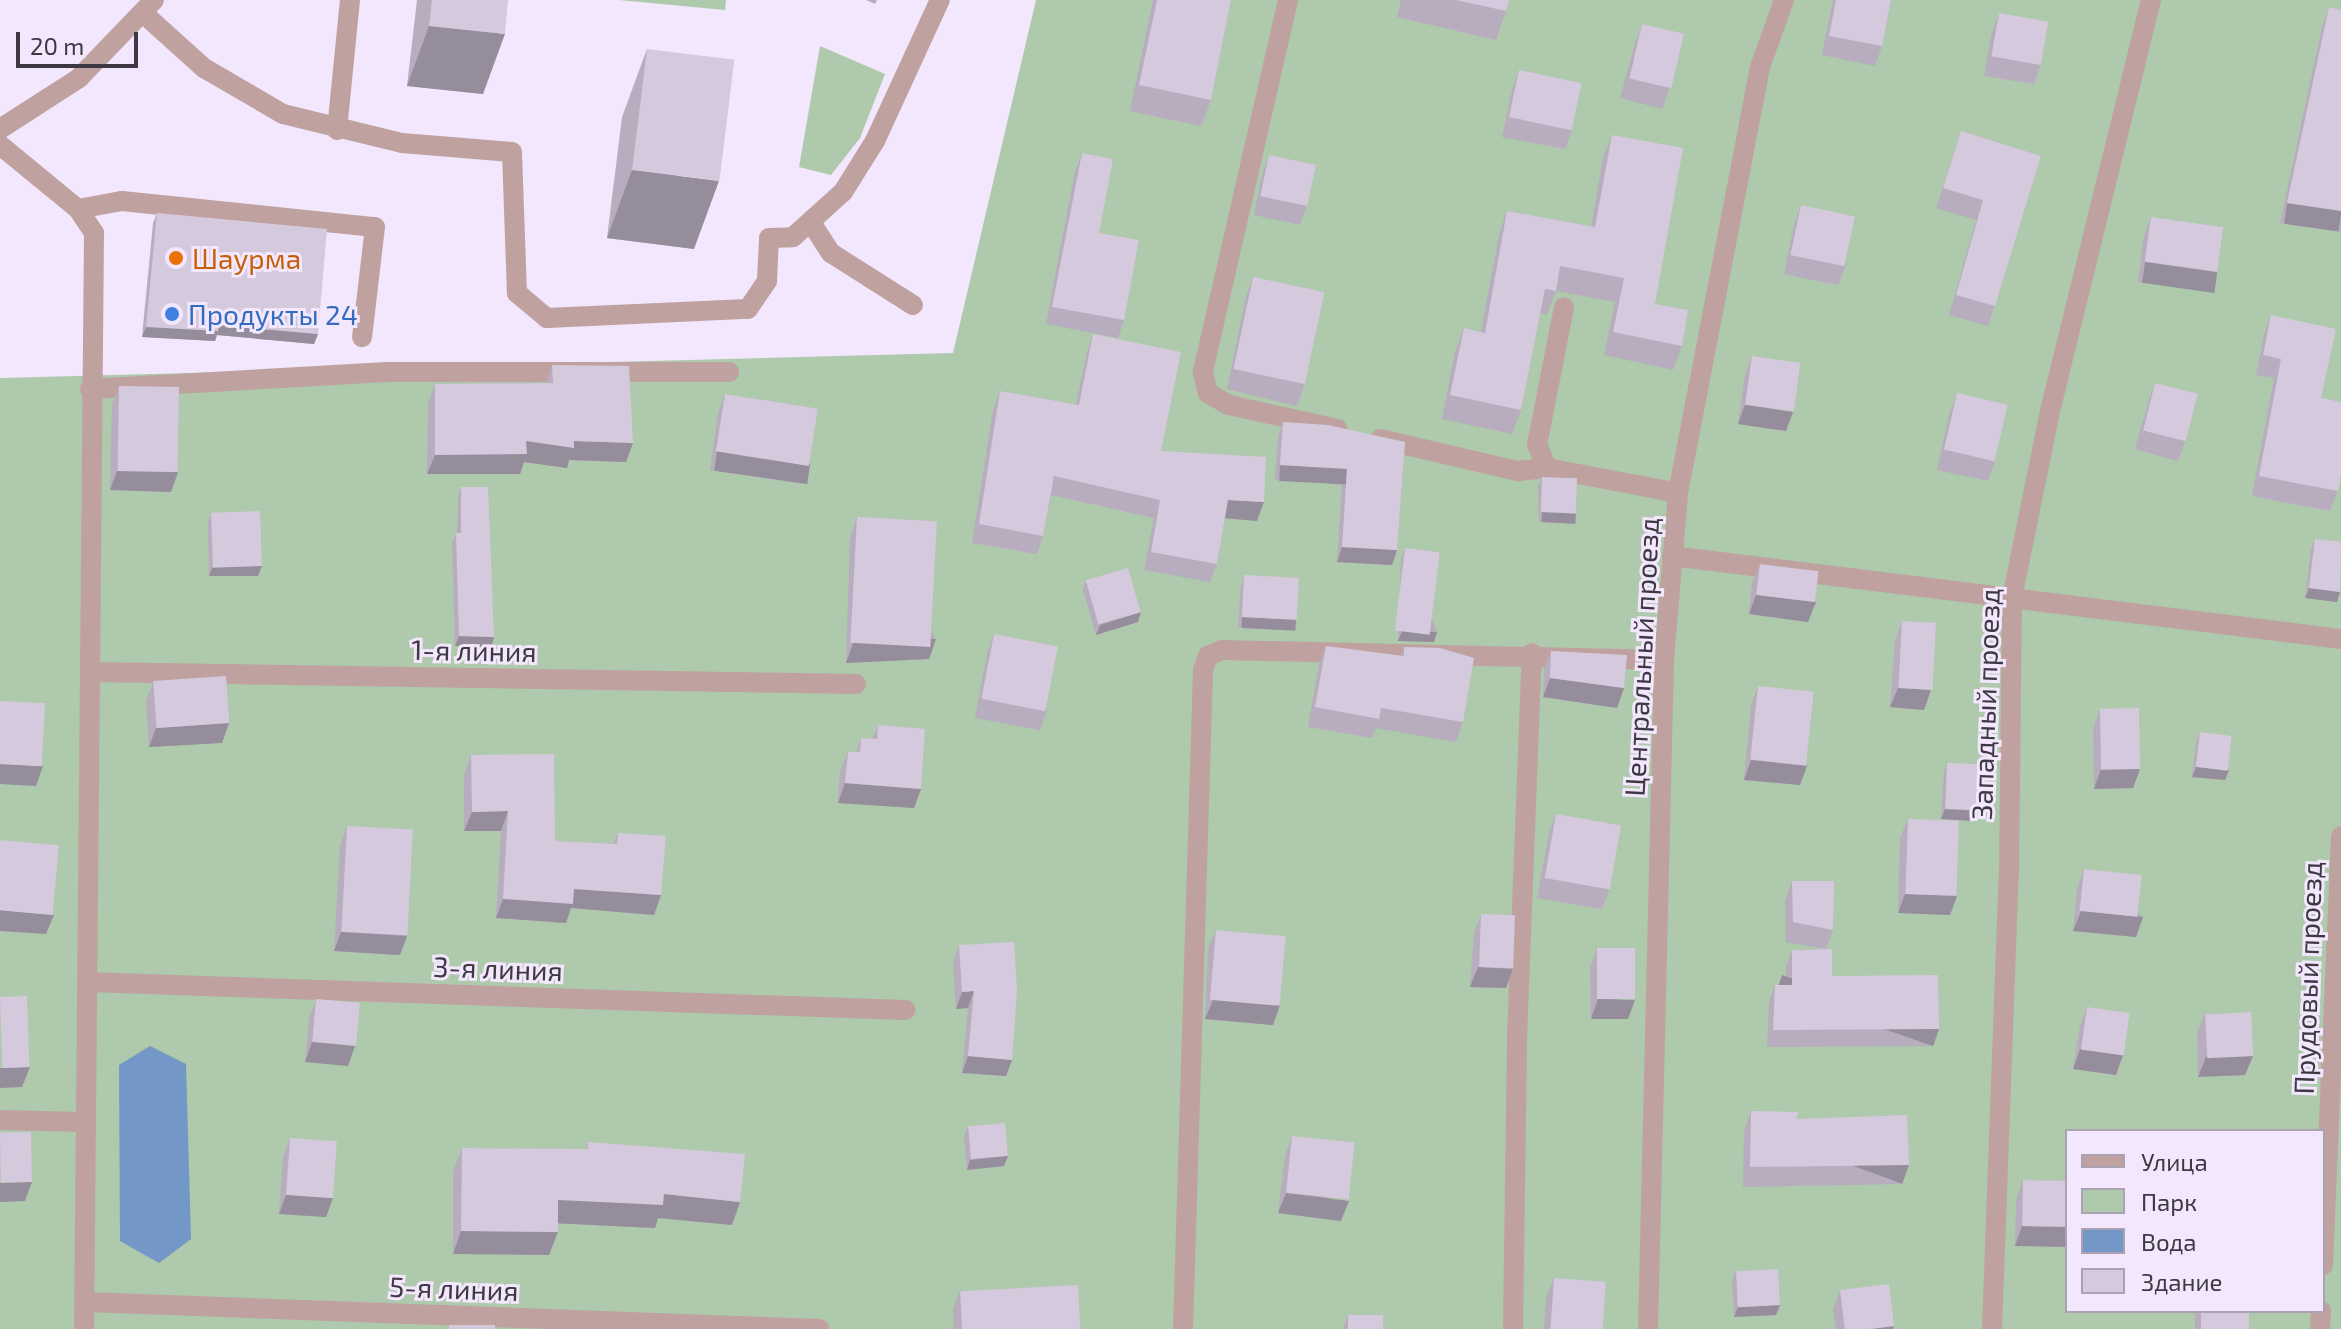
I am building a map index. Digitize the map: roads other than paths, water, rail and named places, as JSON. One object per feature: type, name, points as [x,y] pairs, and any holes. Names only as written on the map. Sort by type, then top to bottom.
[{"type":"street","points":[[337,130],[350,0]]},
{"type":"street","points":[[0,129],[79,78],[149,7],[204,68],[283,114],[337,130],[402,143],[512,152],[517,293],[547,318],[748,309],[767,281],[769,238],[793,237],[812,224],[843,192],[875,141],[940,0]]},
{"type":"street","points":[[1288,0],[1203,372],[1208,393],[1229,405],[1518,471],[1547,468],[1678,493]]},
{"type":"street","name":"Центральный проезд","points":[[1648,1329],[1664,660],[1678,493],[1760,67],[1784,0]]},
{"type":"street","name":"Западный проезд","points":[[1992,1329],[2009,874],[2012,598],[2051,407],[2151,0]]},
{"type":"street","points":[[0,145],[78,209],[94,233],[90,389],[91,672],[84,1329]]},
{"type":"street","points":[[78,209],[122,201],[375,227],[362,337]]},
{"type":"street","points":[[812,224],[831,253],[913,305]]},
{"type":"street","points":[[1547,468],[1537,445],[1564,308]]},
{"type":"street","points":[[90,389],[387,372],[729,372]]},
{"type":"street","points":[[1672,556],[2341,639]]},
{"type":"street","points":[[1183,1329],[1203,670],[1208,656],[1222,650],[1532,653],[1664,660]]},
{"type":"street","points":[[1513,1329],[1517,1038],[1532,653]]},
{"type":"street","name":"1-я линия","points":[[91,672],[856,684]]},
{"type":"street","name":"Прудовый проезд","points":[[2325,1217],[2341,836]]},
{"type":"street","name":"3-я линия","points":[[87,982],[906,1010]]},
{"type":"street","points":[[0,1120],[84,1122]]},
{"type":"street","name":"5-я линия","points":[[86,1302],[820,1329]]},
{"type":"water","points":[[150,1046],[186,1064],[191,1239],[159,1263],[120,1241],[119,1065]]},
{"type":"place","name":"Шаурма","points":[[176,258]]},
{"type":"place","name":"Продукты 24","points":[[172,314]]}]
